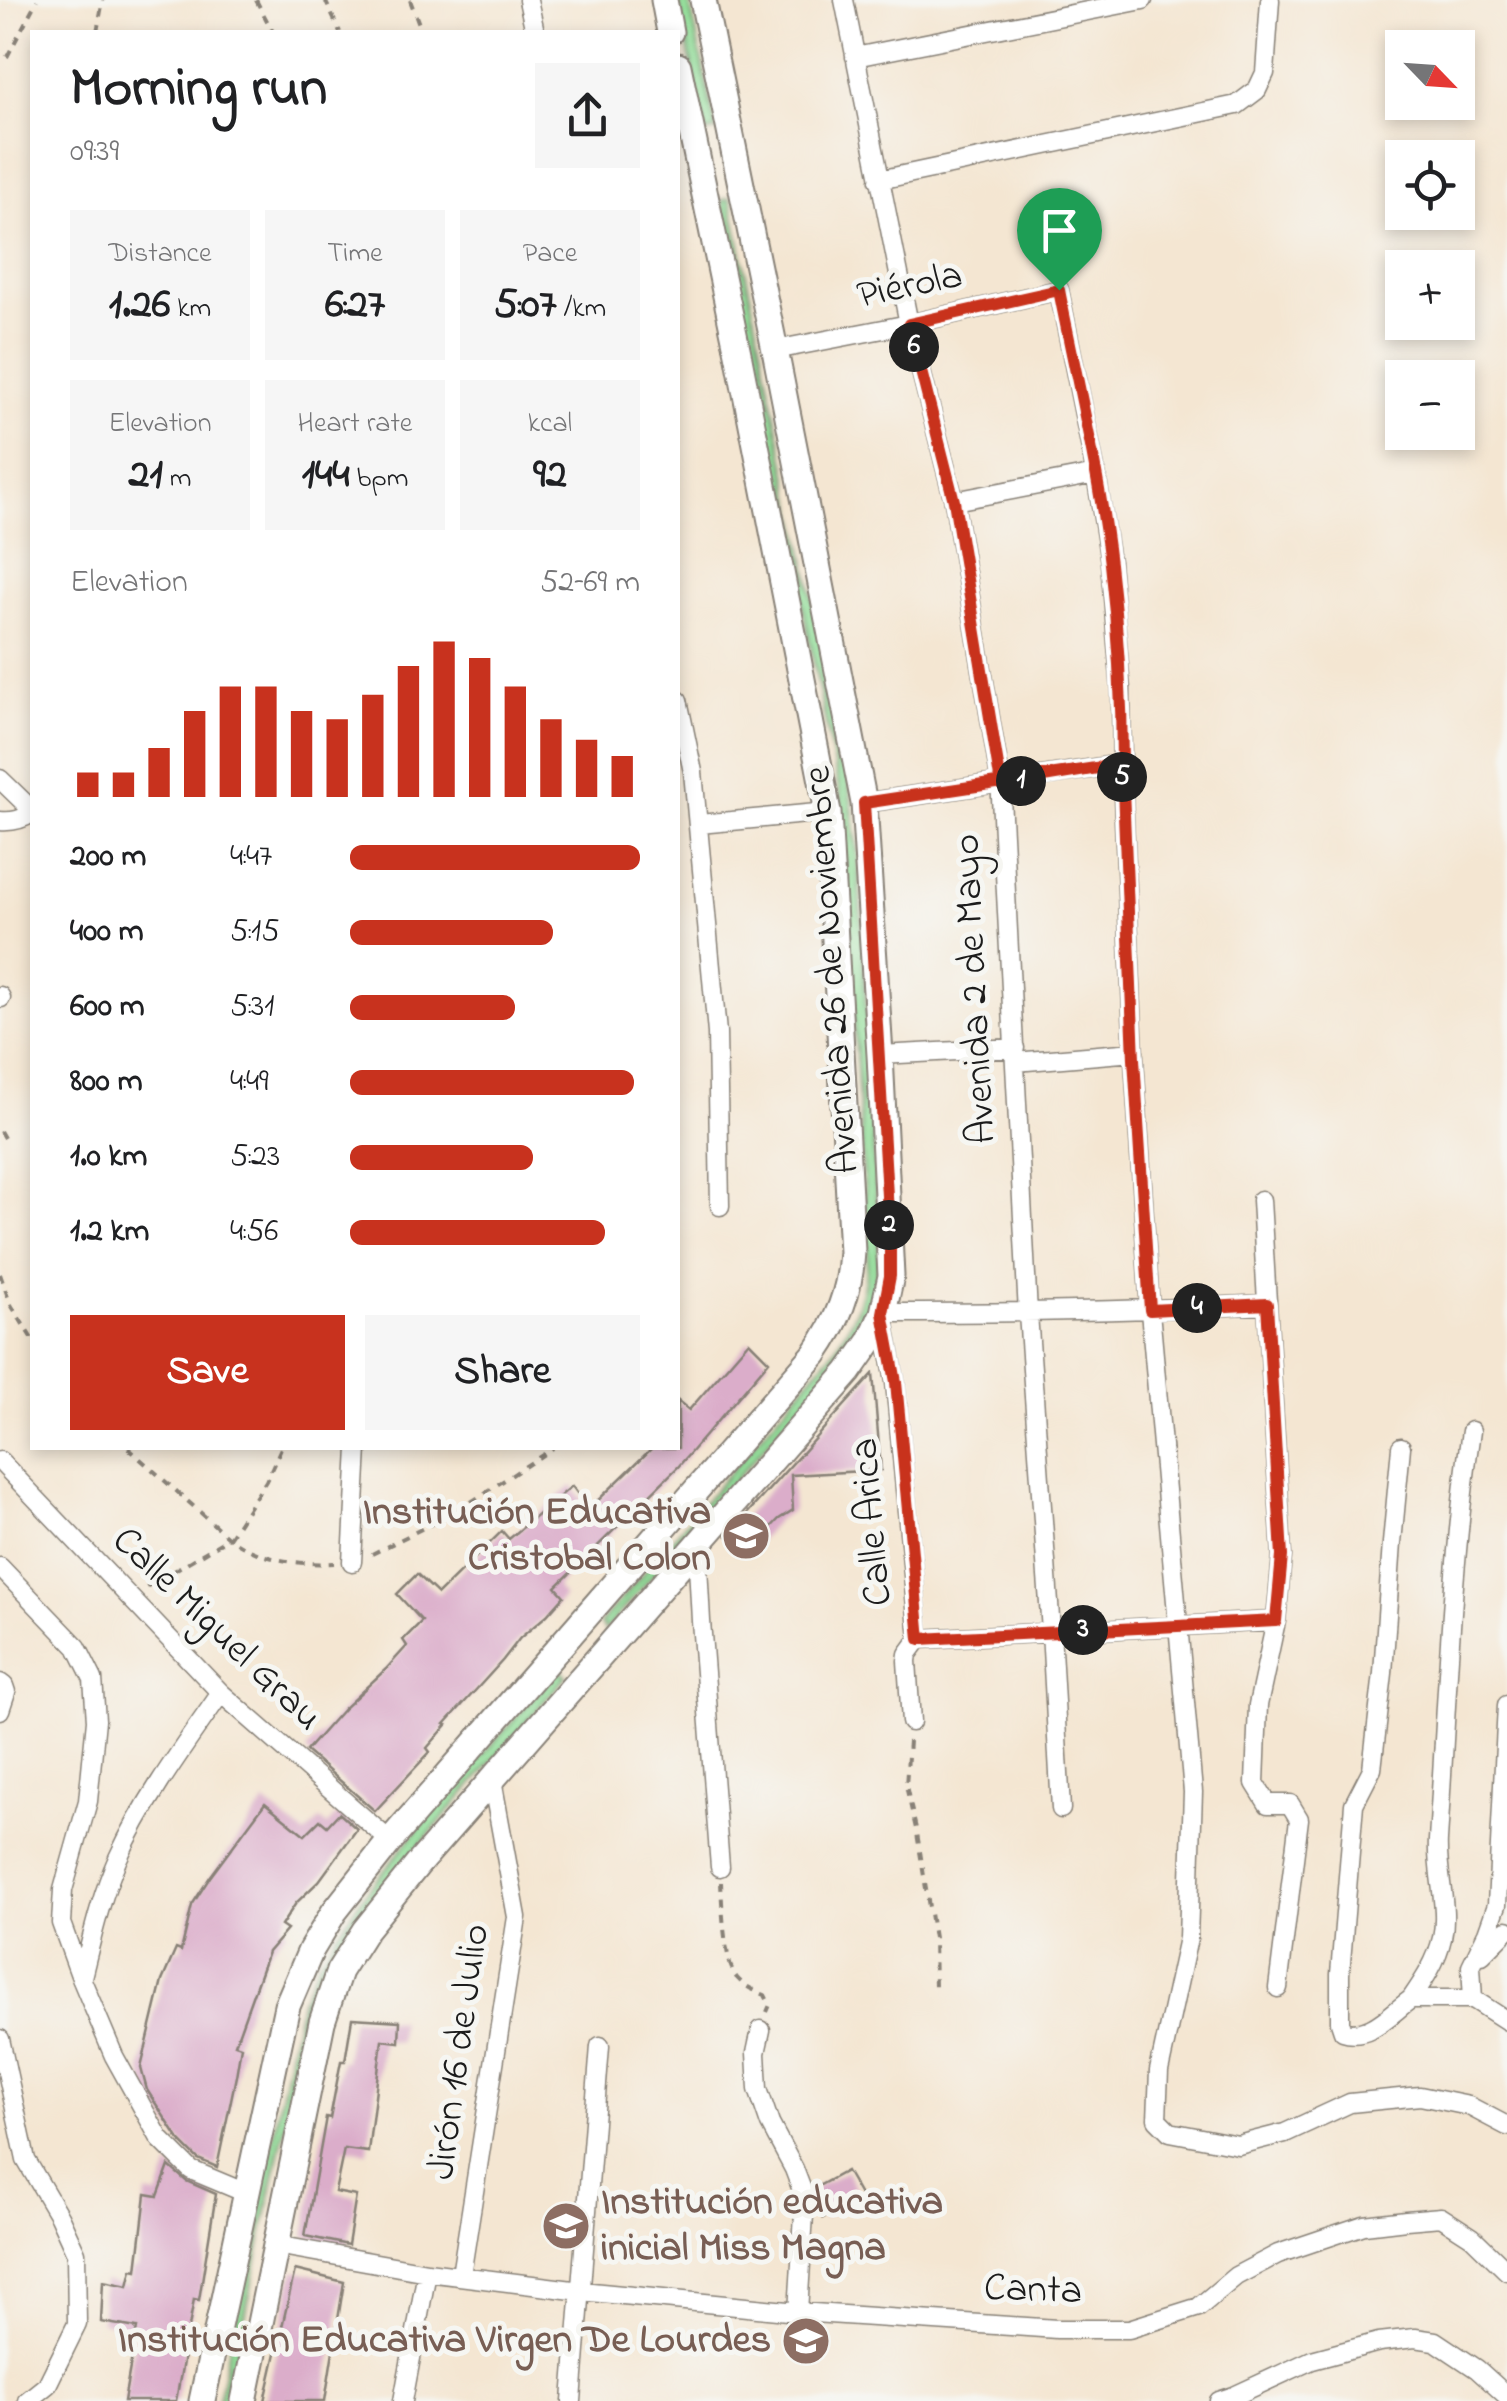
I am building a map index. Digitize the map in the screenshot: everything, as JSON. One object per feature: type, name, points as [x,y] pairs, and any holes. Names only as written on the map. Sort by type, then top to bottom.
[{"type":"main road","points":[[664,0],[670,30]]},
{"type":"main road","name":"Avenida 26 de Noviembre","points":[[244,2401],[322,2022],[339,1971],[419,1863],[849,1372],[870,1342],[883,1313],[890,1262],[864,803],[703,0]]},
{"type":"main road","name":"Avenida 26 de Noviembre","points":[[202,2401],[287,2006],[311,1950],[334,1912],[390,1842],[815,1354],[832,1330],[850,1276],[852,1252],[828,812],[680,76]]},
{"type":"main road","points":[[701,176],[738,167]]},
{"type":"main road","points":[[569,1636],[597,1661]]},
{"type":"street","points":[[528,0],[535,30]]},
{"type":"street","name":"Avenida 2 de Mayo","points":[[844,0],[909,324],[954,501],[1001,784],[1028,1314],[1061,1809]]},
{"type":"street","points":[[855,57],[1143,0]]},
{"type":"street","points":[[880,180],[1237,105],[1257,90],[1265,73],[1269,4]]},
{"type":"street","name":"Piérola","points":[[775,350],[1059,290],[1096,474]]},
{"type":"street","points":[[954,501],[1096,474],[1112,580],[1122,690],[1134,1052],[1150,1310],[1193,1792],[1188,1938],[1159,2072],[1158,2119],[1170,2132],[1238,2145],[1284,2134],[1350,2103],[1420,2096],[1469,2106],[1507,2126]]},
{"type":"street","points":[[680,710],[699,824],[717,1032],[720,1206]]},
{"type":"street","points":[[864,803],[1122,764]]},
{"type":"street","points":[[0,779],[30,809]]},
{"type":"street","points":[[0,821],[12,822],[30,812]]},
{"type":"street","points":[[699,824],[828,812]]},
{"type":"street","points":[[880,1055],[1134,1052]]},
{"type":"street","points":[[1261,1200],[1282,1556],[1276,1621],[1258,1705],[1255,1783],[1268,1804],[1290,1804],[1299,1818],[1278,1988]]},
{"type":"street","points":[[883,1313],[1028,1314],[1267,1304]]},
{"type":"street","name":"Calle Arica","points":[[883,1313],[896,1382],[920,1639],[908,1654],[911,1722]]},
{"type":"street","points":[[1402,1447],[1384,1673],[1372,1769],[1354,1804],[1340,1974],[1340,2022],[1343,2031],[1354,2035],[1367,2032],[1411,1998],[1434,1964],[1442,1941],[1444,1921],[1437,1856],[1461,1502],[1472,1432]]},
{"type":"street","points":[[352,1562],[358,1450]]},
{"type":"street","name":"Calle Miguel Grau","points":[[0,1461],[221,1692],[390,1842]]},
{"type":"street","points":[[697,1546],[720,1867]]},
{"type":"street","points":[[0,1567],[77,1647],[94,1679],[96,1720],[88,1801],[63,1890],[61,1924],[82,1978],[114,2056],[160,2138],[191,2170],[246,2193]]},
{"type":"street","points":[[920,1639],[1276,1621]]},
{"type":"street","points":[[0,1710],[6,1692],[2,1684]]},
{"type":"street","points":[[82,1978],[97,1916],[118,1858],[166,1771],[221,1692]]},
{"type":"street","points":[[1473,1999],[1471,1966],[1498,1905],[1507,1705]]},
{"type":"street","name":"Jirón 16 de Julio","points":[[461,2275],[518,1917],[492,1780]]},
{"type":"street","points":[[1471,1966],[1507,1930]]},
{"type":"street","points":[[1411,1998],[1473,1999],[1507,2022]]},
{"type":"street","points":[[761,2030],[756,2052],[758,2089],[805,2198],[798,2312]]},
{"type":"street","points":[[0,2039],[26,2160],[60,2216],[76,2253],[77,2324],[47,2384],[28,2401]]},
{"type":"street","points":[[572,2401],[600,2046]]},
{"type":"street","name":"Canta","points":[[276,2246],[426,2272],[581,2291],[798,2312],[1058,2329],[1129,2329],[1199,2306],[1236,2276],[1278,2254],[1364,2225],[1440,2217],[1472,2237],[1507,2271]]},
{"type":"street","points":[[403,2401],[426,2272]]},
{"type":"street","points":[[1219,2401],[1312,2360],[1378,2342],[1415,2338],[1434,2340],[1477,2369],[1507,2396]]},
{"type":"path","points":[[7,57],[37,0]]},
{"type":"path","points":[[97,30],[103,0]]},
{"type":"path","points":[[256,0],[272,30]]},
{"type":"path","points":[[326,0],[339,30]]},
{"type":"path","points":[[410,0],[421,30]]},
{"type":"path","points":[[0,1131],[4,1138]]},
{"type":"path","points":[[0,1274],[10,1302],[30,1335]]},
{"type":"path","points":[[130,1450],[246,1550],[278,1560],[320,1564],[366,1557],[459,1510],[550,1450]]},
{"type":"path","points":[[129,1597],[229,1538],[266,1481],[280,1450]]},
{"type":"path","points":[[911,1722],[906,1786],[918,1833],[934,1938],[935,1989]]},
{"type":"path","points":[[720,1867],[722,1908],[734,1976],[765,1995],[770,2005],[761,2030]]},
{"type":"green space","points":[[678,0],[689,0],[716,130],[706,133]]},
{"type":"green space","points":[[730,198],[846,760],[858,856],[879,1252],[868,1308],[841,1358],[605,1630],[600,1624],[833,1352],[858,1305],[868,1253],[841,799],[722,200]]},
{"type":"green space","points":[[559,1670],[566,1676],[368,1905],[328,1965],[310,2006],[227,2401],[218,2401],[301,2001],[320,1960],[362,1898],[443,1799]]},
{"type":"building","points":[[749,1341],[769,1361],[678,1467],[556,1587],[564,1596],[520,1638],[445,1724],[427,1748],[430,1752],[375,1811],[306,1751],[407,1646],[403,1640],[422,1621],[397,1594],[417,1574],[438,1594],[502,1531],[509,1539],[572,1486],[589,1509],[650,1450],[680,1450],[680,1403],[689,1410]]},
{"type":"building","points":[[873,1374],[881,1470],[791,1475],[793,1510],[746,1554],[727,1536]]},
{"type":"building","points":[[265,1803],[305,1835],[320,1820],[327,1826],[339,1813],[357,1829],[319,1881],[296,1903],[281,1926],[287,1930],[268,1952],[235,2044],[241,2046],[217,2167],[198,2159],[179,2140],[147,2090],[141,2068],[162,1981],[176,1949],[181,1951],[192,1905]]},
{"type":"building","points":[[352,2018],[400,2021],[399,2042],[382,2040],[368,2152],[344,2149],[335,2192],[356,2196],[348,2245],[305,2236],[326,2117],[330,2118],[341,2061],[345,2061]]},
{"type":"building","points":[[169,2166],[186,2181],[216,2194],[199,2300],[194,2299],[176,2401],[124,2401],[137,2328],[101,2322],[103,2281],[128,2286],[132,2269],[137,2270],[146,2194],[158,2196]]},
{"type":"building","points":[[846,2171],[861,2197],[823,2218],[815,2188]]},
{"type":"building","points":[[295,2270],[344,2282],[325,2401],[265,2401]]},
{"type":"place","name":"Institución Educativa Cristobal Colon","points":[[746,1536]]},
{"type":"place","name":"Institución educativa inicial Miss Magna","points":[[566,2226]]},
{"type":"place","name":"Institución Educativa Virgen De Lourdes","points":[[806,2341]]},
{"type":"route","points":[[1059,290],[909,324],[954,501],[1001,784],[1122,764],[1134,1059],[1150,1310],[1267,1304],[1282,1556],[1276,1621],[920,1639],[896,1382],[883,1313],[890,1276],[890,1247],[864,803],[1001,784],[1122,764],[1122,690],[1110,562],[1059,290]]}]
